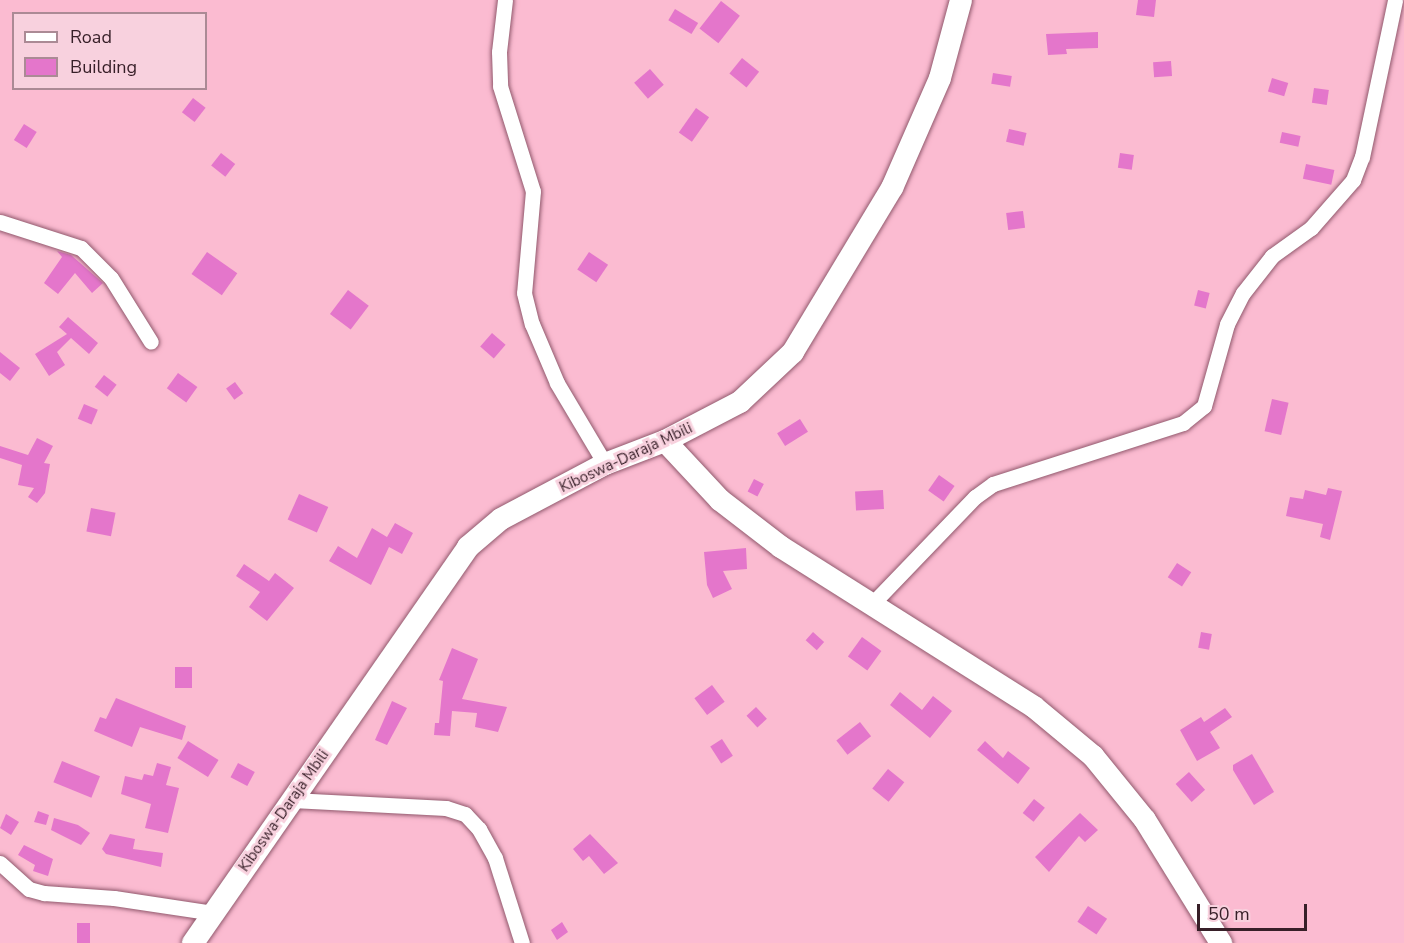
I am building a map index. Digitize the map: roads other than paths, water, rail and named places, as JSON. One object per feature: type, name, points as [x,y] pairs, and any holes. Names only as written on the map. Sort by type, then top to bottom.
[{"type":"main road","name":"Kiboswa-Daraja Mbili","points":[[192,943],[468,547],[501,519],[605,464],[665,441],[740,402],[793,352],[892,188],[940,78],[961,0]]},
{"type":"main road","points":[[665,441],[720,500],[781,547],[1034,707],[1093,756],[1145,820],[1221,943]]},
{"type":"street","points":[[505,0],[498,52],[500,86],[533,191],[524,293],[532,324],[557,383],[605,464]]},
{"type":"street","points":[[871,605],[993,483],[1183,423],[1204,406],[1227,324],[1243,293],[1272,256],[1311,228],[1353,180],[1362,157],[1395,0]]},
{"type":"street","points":[[0,222],[81,248],[111,278],[151,342]]},
{"type":"street","points":[[292,800],[446,808],[465,814],[479,829],[495,858],[522,943]]},
{"type":"street","points":[[0,863],[29,889],[44,893],[114,898],[213,913]]}]
